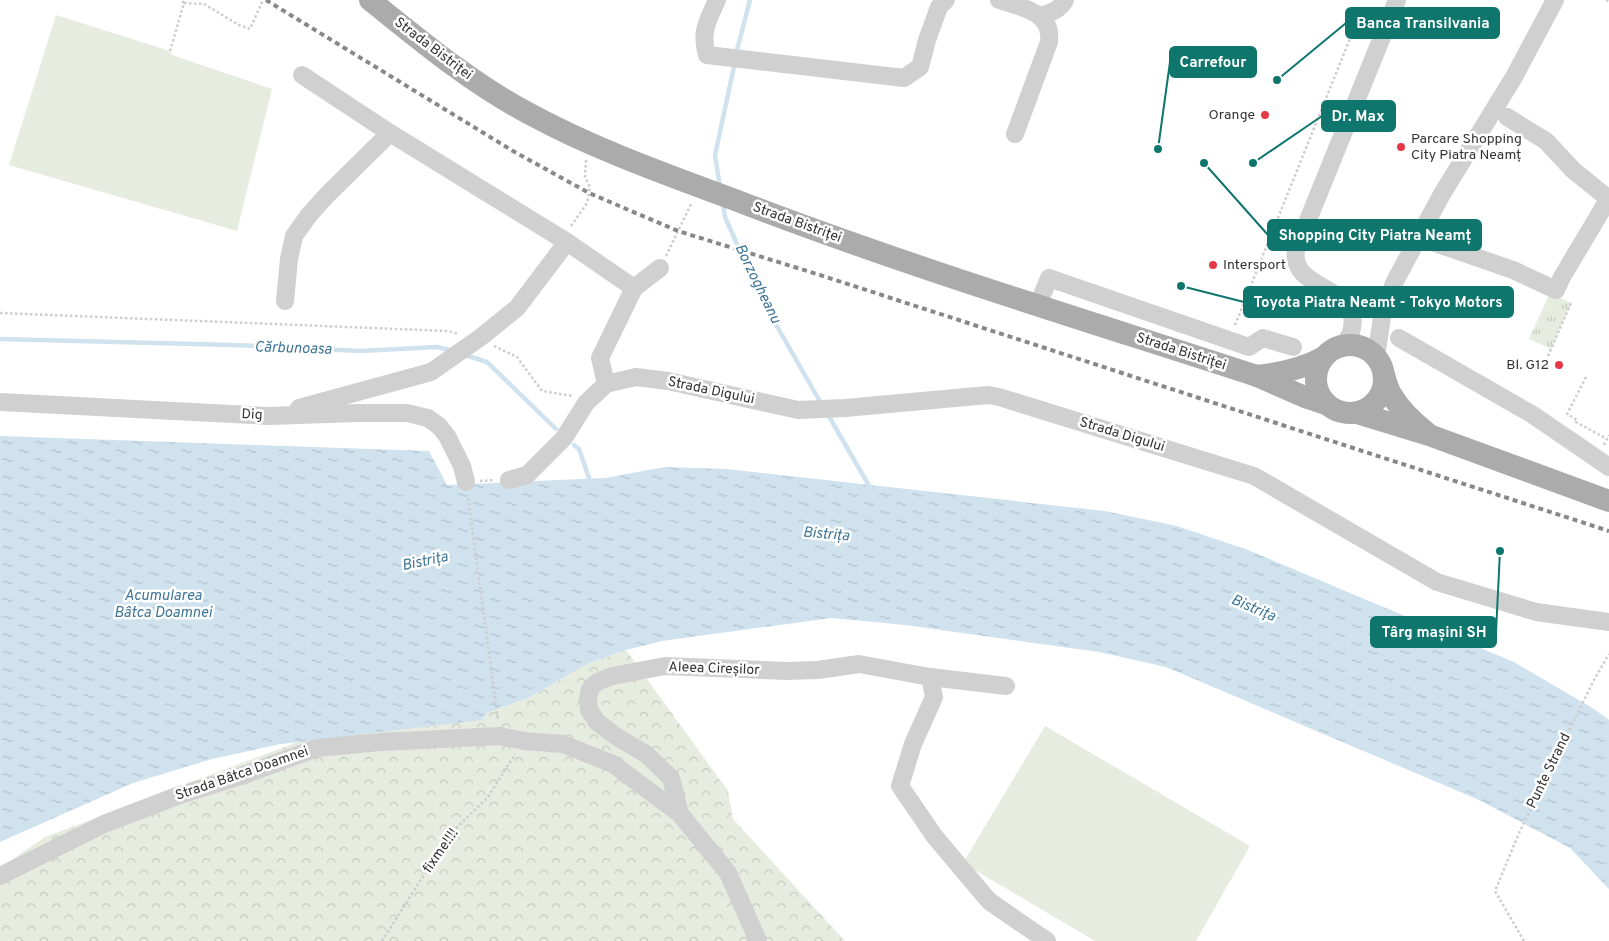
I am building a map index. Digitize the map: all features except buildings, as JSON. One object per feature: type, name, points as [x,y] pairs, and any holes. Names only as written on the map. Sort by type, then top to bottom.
[{"type":"main road","name":"Strada Bistriței","points":[[370,0],[436,53],[490,91],[528,113],[586,141],[699,187],[869,249],[1257,376],[1326,404]]},
{"type":"main road","points":[[1380,366],[1384,386],[1380,395],[1375,403],[1357,413],[1346,414],[1335,411],[1326,404],[1316,387],[1317,367],[1322,358],[1344,345],[1356,345],[1367,349],[1380,366],[1391,394],[1409,418],[1429,435]]},
{"type":"main road","name":"Strada Bistriței","points":[[1257,376],[1280,373],[1309,365],[1322,358]]},
{"type":"main road","points":[[1357,413],[1429,435],[1609,501]]},
{"type":"street","points":[[717,0],[704,30],[704,44],[707,55],[904,78],[920,66],[939,7],[946,0]]},
{"type":"street","points":[[999,0],[1025,8],[1040,16],[1047,24],[1050,33],[1049,42],[1015,134]]},
{"type":"street","points":[[1040,16],[1062,6],[1065,0]]},
{"type":"street","points":[[1344,345],[1351,332],[1352,319],[1350,307],[1331,291],[1305,276],[1297,266],[1296,250],[1397,0]]},
{"type":"street","points":[[1380,366],[1382,317],[1394,283],[1446,187],[1514,76],[1555,0]]},
{"type":"street","points":[[302,75],[390,133],[567,242],[634,288]]},
{"type":"street","points":[[1418,238],[1513,270],[1556,290],[1609,199],[1573,170],[1546,141],[1507,117]]},
{"type":"street","points":[[285,301],[289,258],[294,236],[327,195],[390,133]]},
{"type":"street","points":[[270,416],[430,372],[482,337],[517,308],[567,242]]},
{"type":"street","points":[[509,480],[527,475],[564,438],[589,400],[606,384],[600,358],[634,288],[660,268]]},
{"type":"street","points":[[1038,305],[1050,278],[1249,347],[1263,338],[1293,347]]},
{"type":"street","points":[[1399,338],[1533,415],[1609,467]]},
{"type":"street","name":"Strada Digului","points":[[606,384],[636,377],[668,381],[798,410],[845,408],[988,395],[999,397],[1254,476],[1437,582],[1536,612],[1609,622]]},
{"type":"street","name":"Dig","points":[[0,402],[270,416],[407,413],[428,418],[447,436],[462,466],[466,482]]},
{"type":"street","name":"Aleea Cireșilor","points":[[680,814],[671,778],[646,754],[617,737],[597,722],[589,710],[588,699],[590,689],[597,682],[612,676],[665,666],[786,672],[859,664],[930,677],[1006,686]]},
{"type":"street","points":[[930,677],[934,697],[913,744],[900,786],[935,837],[988,901],[1047,941]]},
{"type":"street","name":"Strada Bâtca Doamnei","points":[[0,876],[104,824],[177,796],[241,776],[318,748],[381,742],[500,736],[524,741],[563,744],[613,764],[680,814]]},
{"type":"street","points":[[680,814],[728,873],[758,941]]},
{"type":"path","points":[[170,51],[183,1],[204,4],[238,25],[250,29],[263,0]]},
{"type":"path","points":[[1229,340],[1355,26],[1374,34]]},
{"type":"path","points":[[567,242],[570,228],[587,203],[590,187],[585,176],[586,141]]},
{"type":"path","points":[[660,268],[699,187]]},
{"type":"path","points":[[1548,356],[1572,304]]},
{"type":"path","points":[[0,312],[437,331],[482,337],[490,344],[516,357],[542,391],[589,400]]},
{"type":"path","points":[[1586,377],[1567,414],[1577,420],[1576,422],[1607,439]]},
{"type":"path","points":[[1602,450],[1609,435]]},
{"type":"path","points":[[500,736],[466,482],[509,480]]},
{"type":"path","name":"Punte Strand","points":[[1524,941],[1494,891],[1519,833],[1594,680],[1609,654]]},
{"type":"path","name":"fixme!!!!","points":[[382,941],[450,834],[488,797],[524,741]]},
{"type":"green space","points":[[56,15],[170,51],[172,55],[272,89],[237,231],[9,165]]},
{"type":"green space","points":[[1550,293],[1571,303],[1551,349],[1529,339]]},
{"type":"green space","points":[[626,650],[728,791],[733,819],[845,941],[0,941],[0,868],[45,837],[311,737],[487,713],[530,697],[587,664]]},
{"type":"green space","points":[[1045,726],[1250,846],[1196,941],[1095,941],[963,863]]},
{"type":"water","points":[[0,436],[429,451],[447,485],[605,478],[665,467],[726,469],[1105,511],[1177,526],[1248,550],[1514,662],[1594,709],[1609,720],[1609,889],[1570,848],[1479,800],[1166,667],[1099,652],[905,625],[831,618],[662,641],[626,650],[587,664],[530,697],[487,713],[482,720],[281,744],[212,759],[133,783],[0,842]]},
{"type":"waterway","name":"Borzogheanu","points":[[736,54],[750,0]]},
{"type":"waterway","name":"Borzogheanu","points":[[720,187],[715,155],[735,62]]},
{"type":"waterway","name":"Borzogheanu","points":[[723,204],[725,217],[762,300],[822,405]]},
{"type":"waterway","name":"Cărbunoasa","points":[[0,339],[233,345],[360,351],[437,347],[453,351]]},
{"type":"waterway","name":"Cărbunoasa","points":[[465,355],[487,362],[556,429]]},
{"type":"waterway","name":"Borzogheanu","points":[[827,413],[871,489]]},
{"type":"waterway","points":[[574,445],[579,449],[591,484]]},
{"type":"railway","points":[[266,0],[513,151],[589,193],[678,231],[820,275],[1609,531]]},
{"type":"place","name":"Banca Transilvania","points":[[1277,80]]},
{"type":"place","name":"Orange","points":[[1265,115]]},
{"type":"place","name":"Parcare Shopping City Piatra Neamț","points":[[1401,147]]},
{"type":"place","name":"Carrefour","points":[[1158,149]]},
{"type":"place","name":"Shopping City Piatra Neamț","points":[[1204,163]]},
{"type":"place","name":"Dr. Max","points":[[1253,163]]},
{"type":"place","name":"Intersport","points":[[1213,265]]},
{"type":"place","name":"Toyota Piatra Neamt - Tokyo Motors","points":[[1181,286]]},
{"type":"place","name":"Bl. G12","points":[[1559,365]]},
{"type":"place","name":"Târg mașini SH","points":[[1500,551]]},
{"type":"water label","name":"Bistrița","points":[[826,535]]},
{"type":"water label","name":"Bistrița","points":[[425,562]]},
{"type":"water label","name":"Acumularea Bâtca Doamnei","points":[[163,604]]},
{"type":"water label","name":"Bistrița","points":[[1253,609]]}]
